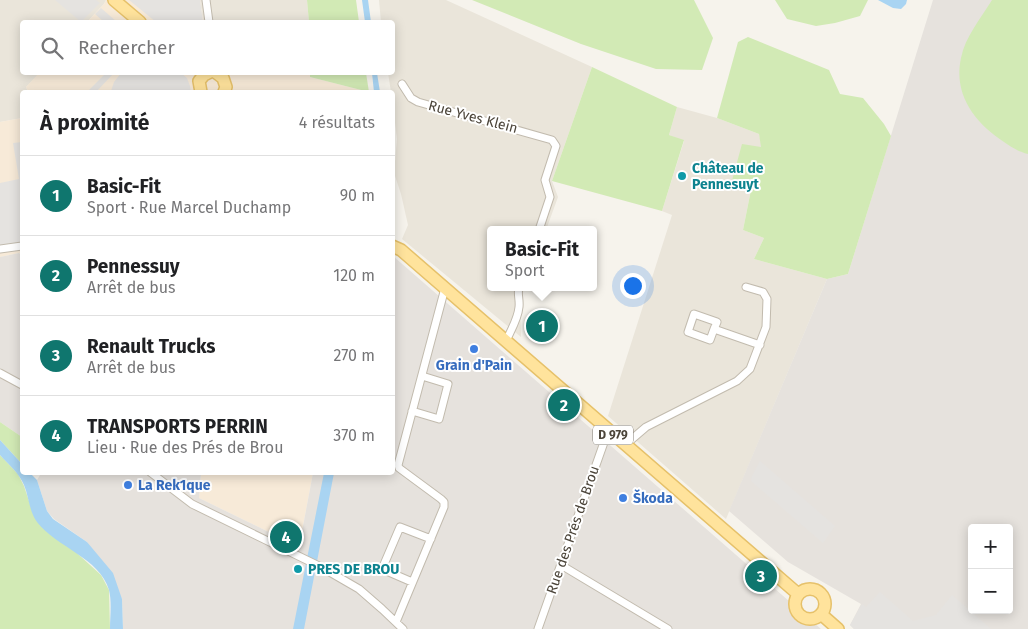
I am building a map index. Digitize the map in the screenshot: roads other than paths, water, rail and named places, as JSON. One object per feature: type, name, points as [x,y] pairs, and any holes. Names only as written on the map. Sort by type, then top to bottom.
[{"type":"main road","points":[[114,0],[138,20]]},
{"type":"main road","points":[[200,90],[199,86],[202,75]]},
{"type":"main road","points":[[220,75],[224,78],[225,90]]},
{"type":"main road","name":"D 979","points":[[397,248],[798,594]]},
{"type":"main road","points":[[809,588],[820,592],[826,603],[821,614],[812,619],[802,616],[796,609],[795,604],[798,594],[809,588]]},
{"type":"main road","points":[[821,614],[838,629]]},
{"type":"street","points":[[206,0],[209,20]]},
{"type":"street","name":"Rue Yves Klein","points":[[402,84],[411,98],[418,102],[552,140],[556,146],[546,180],[550,197],[540,226]]},
{"type":"street","points":[[0,249],[20,246]]},
{"type":"street","points":[[625,445],[646,428],[737,381],[750,369],[766,327],[767,299],[763,292],[746,287]]},
{"type":"street","points":[[396,622],[444,507],[444,502],[399,468],[398,465],[445,288]]},
{"type":"street","points":[[506,341],[520,305],[518,291]]},
{"type":"street","points":[[694,314],[717,322],[714,329],[710,340],[688,332],[694,314]]},
{"type":"street","points":[[714,329],[760,345]]},
{"type":"street","points":[[0,373],[20,384]]},
{"type":"street","points":[[412,411],[439,418],[448,384],[422,376]]},
{"type":"street","name":"Rue des Prés de Brou","points":[[538,629],[608,431]]},
{"type":"street","points":[[154,475],[192,504],[321,567],[359,589],[403,629]]},
{"type":"street","points":[[412,582],[382,569],[400,526],[430,539]]},
{"type":"street","points":[[561,565],[668,629]]},
{"type":"water","points":[[362,0],[368,0],[371,20],[365,20]]},
{"type":"water","points":[[878,0],[907,0],[901,9],[893,8]]},
{"type":"water","points":[[372,75],[377,75],[380,90],[374,90]]},
{"type":"water","points":[[0,440],[20,462],[20,475],[32,475],[37,480],[47,511],[53,519],[87,542],[113,573],[122,599],[123,629],[110,629],[111,604],[109,590],[97,569],[55,539],[37,522],[32,513],[22,481],[14,469],[0,455]]},
{"type":"water","points":[[324,475],[334,475],[304,629],[293,629]]},
{"type":"place","name":"Château de Pennesuyt","points":[[682,176]]},
{"type":"place","name":"Basic-Fit","points":[[542,326]]},
{"type":"place","name":"Grain d'Pain","points":[[474,349]]},
{"type":"place","name":"Pennessuy","points":[[564,405]]},
{"type":"place","name":"La Rek1que","points":[[128,485]]},
{"type":"place","name":"Škoda","points":[[623,498]]},
{"type":"place","name":"TRANSPORTS PERRIN","points":[[286,537]]},
{"type":"place","name":"PRES DE BROU","points":[[298,569]]},
{"type":"place","name":"Renault Trucks","points":[[761,576]]}]
